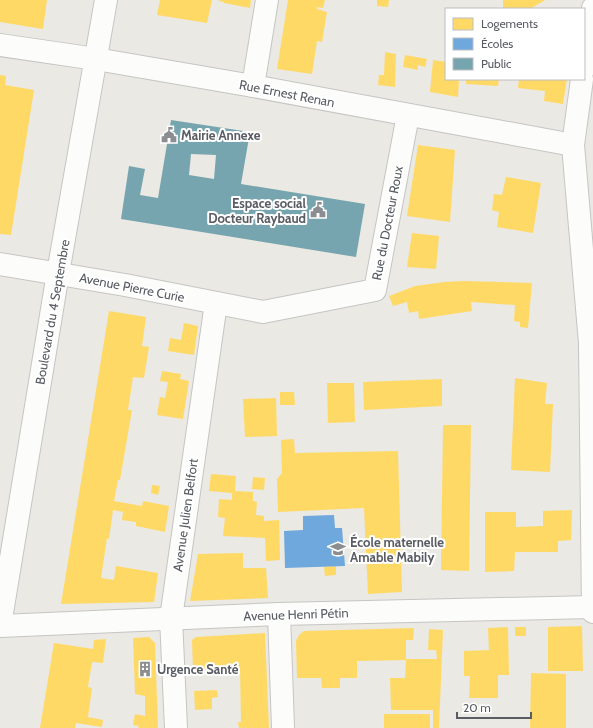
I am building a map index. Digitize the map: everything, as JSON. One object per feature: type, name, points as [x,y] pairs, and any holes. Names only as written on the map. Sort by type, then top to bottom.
[{"type":"street","name":"Boulevard du 4 Septembre","points":[[0,626],[58,273],[106,0]]},
{"type":"street","points":[[253,86],[267,0]]},
{"type":"street","points":[[585,61],[593,8]]},
{"type":"street","name":"Rue Ernest Renan","points":[[0,46],[96,59],[253,86],[572,145]]},
{"type":"street","points":[[582,80],[572,145],[590,343],[593,612]]},
{"type":"street","name":"Rue du Docteur Roux","points":[[216,303],[263,312],[374,290],[408,115]]},
{"type":"street","name":"Avenue Pierre Curie","points":[[0,264],[58,273],[216,303]]},
{"type":"street","name":"Avenue Julien Belfort","points":[[176,728],[171,618],[216,303]]},
{"type":"street","name":"Avenue Henri Pétin","points":[[0,626],[279,614],[593,607]]},
{"type":"street","points":[[279,614],[283,728]]},
{"type":"building: Logements","points":[[0,0],[47,0],[43,29],[0,22]]},
{"type":"building: Logements","points":[[160,0],[212,0],[207,23],[157,15]]},
{"type":"building: Logements","points":[[219,0],[251,0],[250,8],[224,3]]},
{"type":"building: Logements","points":[[288,0],[325,0],[323,8],[317,7],[317,9],[327,12],[322,42],[317,41],[312,74],[277,69]]},
{"type":"building: Logements","points":[[377,0],[389,0],[388,7],[377,6]]},
{"type":"building: Logements","points":[[503,0],[545,0],[532,8],[503,8]]},
{"type":"building: Logements","points":[[385,52],[396,54],[395,87],[378,85],[379,75],[384,75]]},
{"type":"building: Logements","points":[[405,55],[427,59],[425,67],[418,65],[418,70],[403,67]]},
{"type":"building: Logements","points":[[433,60],[445,62],[445,80],[459,80],[458,97],[430,92]]},
{"type":"building: Logements","points":[[0,75],[6,76],[5,85],[34,90],[11,235],[0,234]]},
{"type":"building: Logements","points":[[466,80],[499,80],[498,86],[466,84]]},
{"type":"building: Logements","points":[[519,80],[567,80],[563,104],[544,101],[545,91],[518,88]]},
{"type":"building: Logements","points":[[418,145],[455,150],[450,222],[407,216]]},
{"type":"building: Logements","points":[[506,177],[541,183],[533,233],[497,227],[499,212],[492,210],[494,194],[502,195]]},
{"type":"building: Logements","points":[[412,233],[439,236],[436,269],[407,267]]},
{"type":"building: Logements","points":[[464,281],[532,283],[528,328],[520,327],[520,322],[514,321],[515,305],[471,302],[472,311],[419,319],[418,311],[409,313],[407,302],[393,306],[389,296],[415,286]]},
{"type":"building: Logements","points":[[109,311],[146,317],[142,346],[149,347],[144,378],[133,377],[128,410],[132,410],[120,480],[118,480],[114,501],[142,506],[143,501],[169,506],[165,532],[136,526],[136,522],[122,520],[123,512],[113,510],[101,578],[114,580],[116,566],[158,573],[154,602],[61,604]]},
{"type":"building: Logements","points":[[184,323],[198,326],[194,355],[168,351],[170,338],[181,340]]},
{"type":"building: Logements","points":[[162,371],[181,374],[180,379],[189,381],[183,419],[157,415],[160,397],[165,398],[168,382],[160,381]]},
{"type":"building: Logements","points":[[515,378],[547,383],[545,404],[553,404],[550,472],[511,470]]},
{"type":"building: Logements","points":[[442,379],[442,406],[364,410],[363,382]]},
{"type":"building: Logements","points":[[327,383],[354,383],[355,422],[328,423]]},
{"type":"building: Logements","points":[[280,392],[294,392],[295,405],[280,405]]},
{"type":"building: Logements","points":[[276,398],[277,436],[245,437],[243,399]]},
{"type":"building: Logements","points":[[443,425],[471,425],[469,571],[441,570]]},
{"type":"building: Logements","points":[[294,439],[295,453],[398,451],[402,592],[368,594],[364,508],[278,512],[277,479],[282,473],[281,440]]},
{"type":"building: Logements","points":[[211,474],[236,476],[235,491],[253,492],[253,501],[257,502],[256,515],[264,516],[264,521],[279,520],[280,560],[266,561],[265,538],[223,536],[225,518],[218,517],[219,499],[232,500],[232,493],[209,491]]},
{"type":"building: Logements","points":[[253,477],[265,478],[264,490],[252,489]]},
{"type":"building: Logements","points":[[152,485],[160,486],[158,495],[151,493]]},
{"type":"building: Logements","points":[[572,510],[571,540],[558,541],[558,552],[515,552],[514,571],[485,572],[485,512],[516,512],[516,527],[543,526],[543,511]]},
{"type":"building: Logements","points":[[243,553],[243,568],[266,568],[268,598],[190,601],[198,554]]},
{"type":"building: Logements","points":[[336,566],[336,575],[325,576],[324,567]]},
{"type":"building: Logements","points":[[582,626],[583,671],[548,671],[548,627]]},
{"type":"building: Logements","points":[[508,627],[509,675],[498,675],[498,698],[469,698],[470,676],[464,676],[464,651],[489,650],[488,628]]},
{"type":"building: Logements","points":[[515,627],[526,627],[526,636],[515,636]]},
{"type":"building: Logements","points":[[414,628],[413,640],[406,640],[406,659],[437,659],[436,650],[428,650],[429,629],[443,630],[439,728],[433,728],[433,710],[391,710],[390,678],[405,678],[406,660],[357,661],[357,678],[340,678],[340,688],[322,688],[321,678],[297,678],[296,641],[299,635],[304,631]]},
{"type":"building: Logements","points":[[265,633],[269,728],[239,728],[238,722],[241,722],[240,668],[193,670],[192,640],[196,637]]},
{"type":"building: Logements","name":"Urgence Santé","points":[[149,637],[155,643],[158,728],[138,728],[139,726],[133,725],[135,714],[145,716],[145,696],[135,694],[133,638]]},
{"type":"building: Logements","points":[[106,639],[103,663],[92,662],[88,687],[92,688],[88,717],[103,720],[102,727],[76,723],[75,728],[40,728],[54,643],[93,649],[94,640]]},
{"type":"building: Logements","points":[[531,673],[566,674],[566,728],[530,728]]},
{"type":"building: Logements","points":[[217,690],[218,697],[212,698],[212,709],[195,710],[194,691]]},
{"type":"building: Logements","points":[[384,714],[430,714],[430,728],[384,728]]},
{"type":"building: Écoles","points":[[334,515],[335,528],[342,528],[345,566],[285,568],[284,531],[303,530],[303,516]]},
{"type":"building: Public","points":[[171,120],[250,132],[241,184],[365,204],[356,257],[121,219],[129,166],[145,169],[140,195],[158,198]],"holes":[[[191,154],[216,155],[214,179],[189,175]]]},
{"type":"place","name":"Mairie Annexe","points":[[169,135]]},
{"type":"place","name":"Espace social Docteur Raybaud","points":[[318,210]]},
{"type":"place","name":"École maternelle Amable Mabily","points":[[338,549]]},
{"type":"place","name":"Urgence Santé","points":[[145,669]]}]
